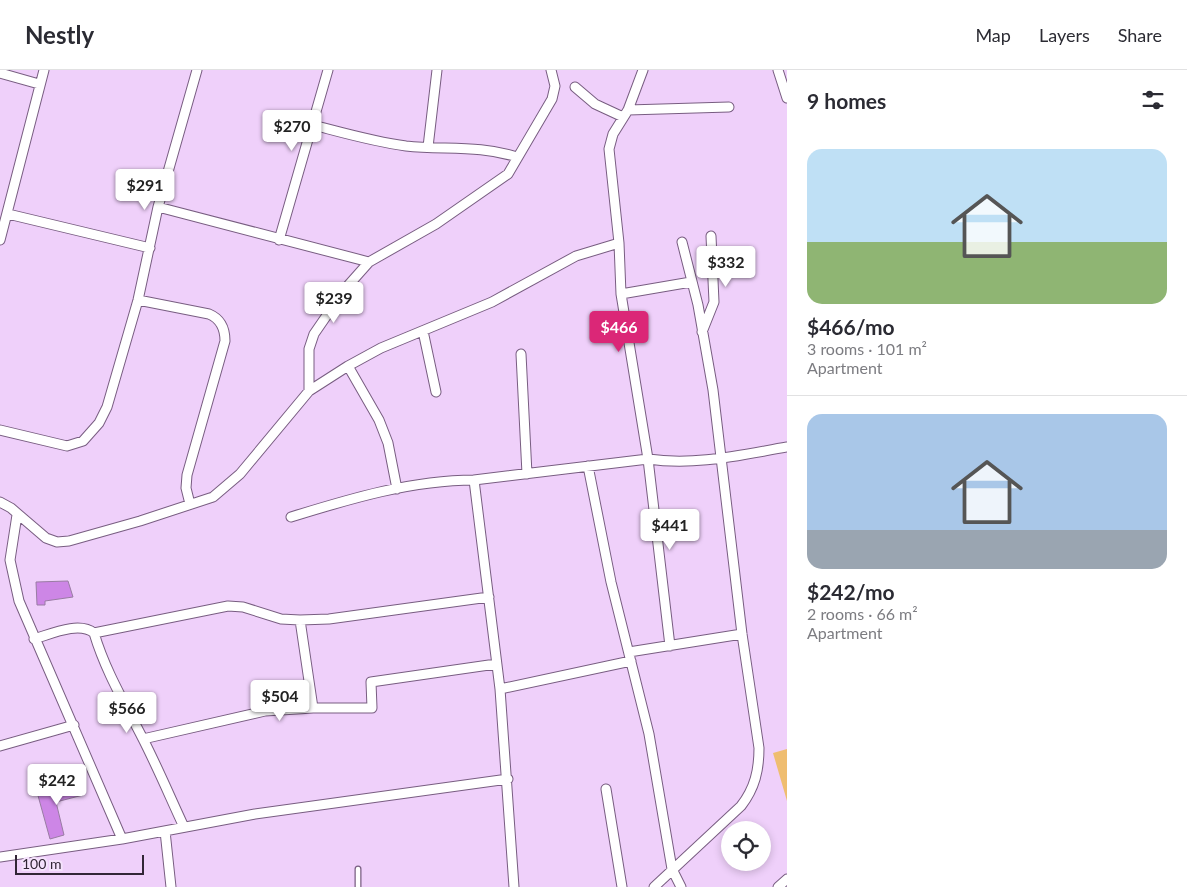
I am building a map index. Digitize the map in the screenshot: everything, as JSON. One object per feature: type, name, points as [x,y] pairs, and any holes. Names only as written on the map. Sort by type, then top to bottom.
[{"type":"street","points":[[0,240],[44,70]]},
{"type":"street","points":[[0,430],[67,446],[83,441],[92,434],[107,407],[138,300],[158,207],[197,70]]},
{"type":"street","points":[[279,240],[328,70]]},
{"type":"street","points":[[428,147],[437,70]]},
{"type":"street","points":[[309,392],[308,350],[314,334],[345,289],[369,262],[436,224],[508,174],[552,99],[555,86],[551,70]]},
{"type":"street","points":[[643,70],[626,113],[613,134],[609,149],[619,243],[621,294],[648,459],[670,646]]},
{"type":"street","points":[[778,70],[787,98]]},
{"type":"street","points":[[0,73],[39,84]]},
{"type":"street","points":[[574,87],[595,104],[626,113],[728,107]]},
{"type":"street","points":[[313,125],[405,146],[495,150],[517,157]]},
{"type":"street","points":[[158,207],[369,262]]},
{"type":"street","points":[[8,214],[150,248]]},
{"type":"street","points":[[702,332],[714,302],[711,236]]},
{"type":"street","points":[[654,887],[741,806],[749,796],[757,777],[759,748],[742,634],[720,459],[714,390],[682,242]]},
{"type":"street","points":[[0,502],[11,508],[46,538],[57,542],[96,534],[213,497],[240,474],[309,392],[348,366],[381,348],[492,302],[576,256],[619,243]]},
{"type":"street","points":[[621,294],[691,282]]},
{"type":"street","points":[[138,300],[209,314],[217,318],[223,328],[225,342],[188,475],[186,488],[190,504]]},
{"type":"street","points":[[423,331],[436,392]]},
{"type":"street","points":[[521,354],[527,474]]},
{"type":"street","points":[[348,366],[379,420],[388,442],[397,489]]},
{"type":"street","points":[[291,517],[397,489],[446,480],[474,480],[648,459],[670,463],[720,459],[787,447]]},
{"type":"street","points":[[588,466],[611,582],[649,734],[672,869],[681,887]]},
{"type":"street","points":[[474,480],[500,689],[508,779],[514,887]]},
{"type":"street","points":[[17,515],[10,560],[19,601],[122,839]]},
{"type":"street","points":[[94,633],[228,606],[243,608],[281,620],[329,619],[489,597]]},
{"type":"street","points":[[300,620],[313,708]]},
{"type":"street","points":[[34,639],[80,627],[88,628],[94,633],[100,654],[112,680],[143,738],[184,827]]},
{"type":"street","points":[[629,652],[742,634]]},
{"type":"street","points":[[500,689],[632,661]]},
{"type":"street","points":[[143,738],[265,711],[313,708],[372,708],[371,682],[496,664]]},
{"type":"street","points":[[0,746],[74,725]]},
{"type":"street","points":[[0,857],[122,839],[255,814],[508,779]]},
{"type":"street","points":[[606,789],[622,887]]},
{"type":"street","points":[[165,831],[170,887]]},
{"type":"street","points":[[778,887],[787,879]]},
{"type":"lane","points":[[358,869],[358,887]]},
{"type":"shaded area","points":[[787,749],[787,801],[773,753]]},
{"type":"building","points":[[68,581],[73,597],[45,601],[45,605],[37,605],[36,582]]},
{"type":"building","points":[[79,781],[83,795],[56,802],[64,835],[50,839],[37,792]]}]
